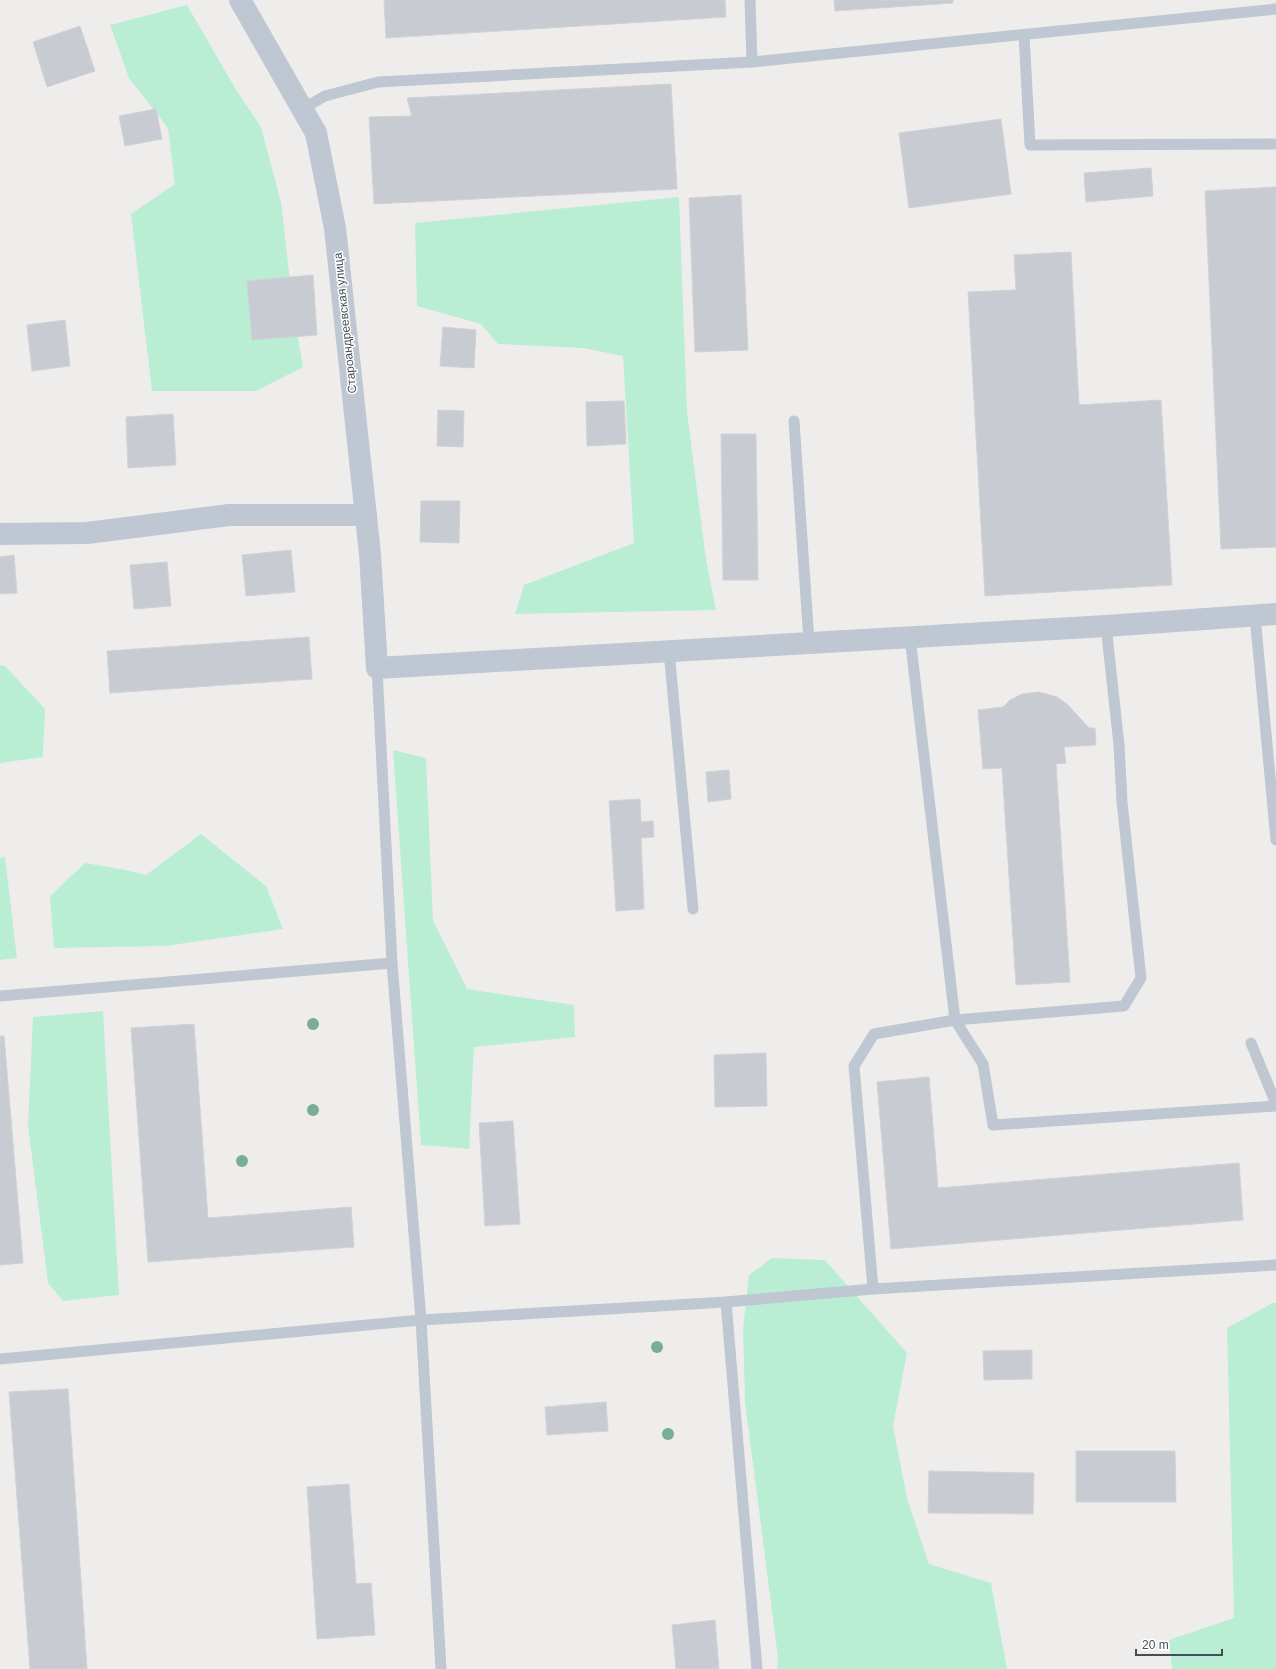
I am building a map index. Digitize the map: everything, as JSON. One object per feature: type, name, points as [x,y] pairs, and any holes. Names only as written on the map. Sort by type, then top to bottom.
[{"type":"street","name":"Староандреевская улица","points":[[240,0],[316,134],[335,228],[366,515],[377,668]]},
{"type":"street","points":[[0,534],[87,533],[230,515],[366,515]]},
{"type":"street","points":[[377,668],[910,636],[1106,626],[1266,615]]},
{"type":"lane","points":[[750,0],[752,62]]},
{"type":"lane","points":[[302,110],[325,96],[378,82],[752,62],[1276,9]]},
{"type":"lane","points":[[1024,35],[1030,145],[1276,144]]},
{"type":"lane","points":[[794,421],[809,642]]},
{"type":"lane","points":[[1266,615],[1276,840]]},
{"type":"lane","points":[[873,1289],[854,1066],[874,1034],[955,1020],[1124,1006],[1141,978],[1122,802],[1119,745],[1106,626]]},
{"type":"lane","points":[[910,636],[955,1020],[983,1064],[993,1125],[1276,1105],[1251,1043]]},
{"type":"lane","points":[[669,651],[694,909]]},
{"type":"lane","points":[[377,668],[392,963],[421,1320],[441,1669]]},
{"type":"lane","points":[[0,996],[392,963]]},
{"type":"lane","points":[[0,1360],[421,1320],[726,1302],[873,1289],[1276,1265]]},
{"type":"lane","points":[[726,1302],[757,1669]]},
{"type":"green space","points":[[187,5],[235,88],[261,127],[281,202],[294,315],[303,367],[256,391],[152,391],[131,214],[175,184],[168,128],[129,78],[110,25]]},
{"type":"green space","points":[[679,197],[687,412],[706,559],[716,610],[515,614],[524,585],[634,543],[623,356],[583,348],[498,344],[481,324],[417,306],[415,223]]},
{"type":"green space","points":[[0,665],[5,666],[45,709],[43,757],[0,763]]},
{"type":"green space","points":[[393,750],[426,758],[433,920],[467,989],[574,1005],[575,1037],[474,1047],[469,1149],[421,1145]]},
{"type":"green space","points":[[201,834],[266,886],[283,929],[165,946],[54,948],[50,896],[85,863],[146,875]]},
{"type":"green space","points":[[5,857],[17,958],[0,960],[0,858]]},
{"type":"green space","points":[[103,1011],[119,1295],[63,1301],[48,1283],[28,1125],[33,1017]]},
{"type":"green space","points":[[772,1258],[825,1260],[907,1353],[893,1426],[907,1498],[929,1564],[991,1583],[1007,1669],[777,1669],[778,1658],[745,1402],[743,1329],[749,1275]]},
{"type":"green space","points":[[1273,1303],[1276,1303],[1276,1669],[1172,1669],[1169,1640],[1234,1618],[1227,1328]]},
{"type":"building","points":[[384,0],[725,0],[726,17],[386,38]]},
{"type":"building","points":[[834,0],[953,0],[953,3],[835,11]]},
{"type":"building","points":[[80,26],[95,71],[47,87],[33,42]]},
{"type":"building","points":[[671,84],[677,189],[374,204],[369,117],[412,116],[407,98]]},
{"type":"building","points":[[156,109],[162,139],[125,146],[119,116]]},
{"type":"building","points":[[1001,119],[1011,194],[909,208],[899,133]]},
{"type":"building","points":[[1151,168],[1153,196],[1086,202],[1084,173]]},
{"type":"building","points":[[1276,187],[1276,547],[1221,549],[1205,191]]},
{"type":"building","points":[[741,195],[748,350],[695,352],[689,198]]},
{"type":"building","points":[[1071,252],[1079,405],[1161,400],[1172,585],[985,596],[968,292],[1016,290],[1014,255]]},
{"type":"building","points":[[313,275],[317,335],[252,340],[247,281]]},
{"type":"building","points":[[65,320],[70,366],[32,371],[27,325]]},
{"type":"building","points":[[443,327],[476,330],[474,368],[440,366]]},
{"type":"building","points":[[624,401],[626,444],[587,446],[586,402]]},
{"type":"building","points":[[438,410],[464,411],[463,447],[437,446]]},
{"type":"building","points":[[173,414],[176,465],[128,468],[126,417]]},
{"type":"building","points":[[721,434],[756,434],[758,580],[723,580]]},
{"type":"building","points":[[421,501],[460,501],[459,543],[420,542]]},
{"type":"building","points":[[291,550],[295,592],[246,596],[242,555]]},
{"type":"building","points":[[14,555],[17,593],[0,594],[0,557]]},
{"type":"building","points":[[167,562],[171,606],[134,609],[130,565]]},
{"type":"building","points":[[309,637],[312,679],[110,693],[107,651]]},
{"type":"building","points":[[1039,692],[1057,697],[1067,704],[1089,728],[1095,728],[1096,745],[1064,747],[1066,763],[1056,764],[1070,982],[1016,985],[1002,768],[983,769],[978,710],[1003,707],[1010,700],[1022,694]]},
{"type":"building","points":[[729,770],[731,799],[708,802],[706,772]]},
{"type":"building","points":[[640,799],[641,822],[653,821],[654,837],[641,838],[644,909],[616,911],[609,801]]},
{"type":"building","points":[[194,1024],[208,1218],[351,1207],[354,1247],[148,1262],[131,1028]]},
{"type":"building","points":[[0,1036],[4,1036],[23,1263],[0,1265]]},
{"type":"building","points":[[766,1053],[767,1106],[715,1107],[714,1055]]},
{"type":"building","points":[[929,1077],[938,1188],[1239,1163],[1243,1220],[891,1249],[877,1082]]},
{"type":"building","points":[[513,1121],[520,1224],[485,1226],[479,1123]]},
{"type":"building","points":[[1032,1350],[1032,1379],[984,1380],[983,1351]]},
{"type":"building","points":[[68,1389],[87,1669],[30,1669],[9,1392]]},
{"type":"building","points":[[606,1402],[608,1431],[547,1435],[545,1407]]},
{"type":"building","points":[[1076,1451],[1175,1451],[1176,1502],[1076,1502]]},
{"type":"building","points":[[929,1471],[1034,1473],[1033,1514],[928,1513]]},
{"type":"building","points":[[349,1484],[356,1584],[371,1583],[375,1635],[317,1639],[307,1487]]},
{"type":"building","points":[[715,1620],[719,1669],[676,1669],[672,1625]]}]
